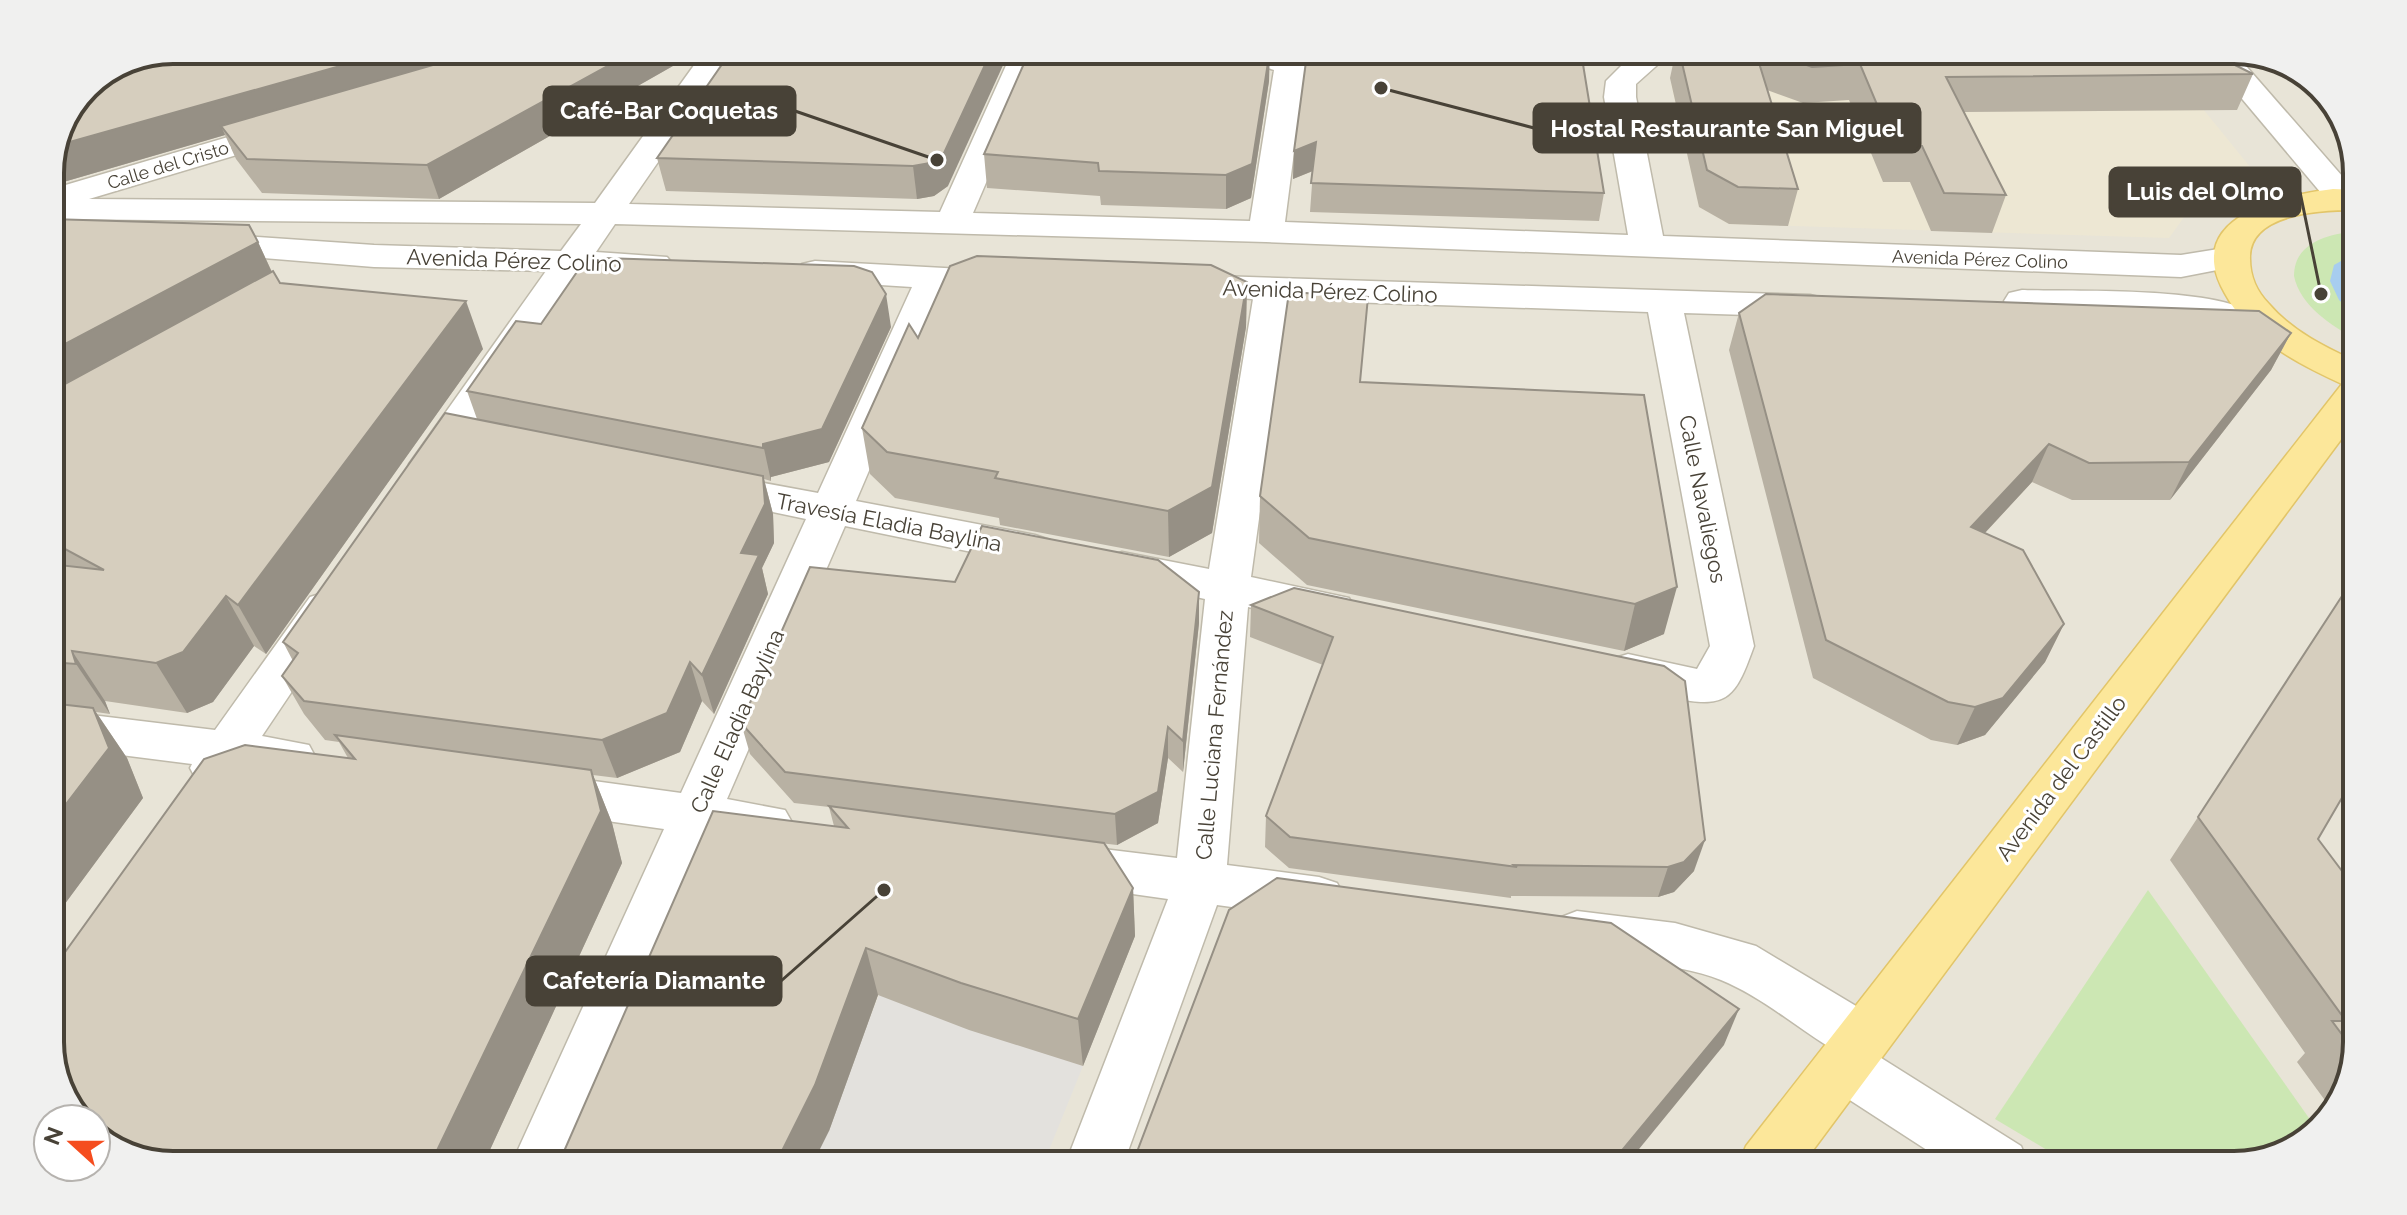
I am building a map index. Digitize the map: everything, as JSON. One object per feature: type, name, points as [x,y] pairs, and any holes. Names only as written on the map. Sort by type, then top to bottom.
[{"type":"main road","points":[[2343,200],[2275,208],[2250,222],[2236,239],[2231,258],[2235,279],[2258,324],[2343,370]]},
{"type":"main road","name":"Avenida del Castillo","points":[[1777,1151],[2343,409]]},
{"type":"street","points":[[405,497],[450,434],[526,299],[572,261],[602,214],[710,64]]},
{"type":"street","points":[[952,223],[1022,64]]},
{"type":"street","points":[[1266,232],[1302,64]]},
{"type":"street","points":[[1641,64],[1621,81],[1620,97],[1648,247]]},
{"type":"street","points":[[2229,64],[2343,191]]},
{"type":"street","name":"Calle del Cristo","points":[[64,196],[316,121]]},
{"type":"street","name":"Avenida Pérez Colino","points":[[64,209],[602,214],[952,223],[2181,266],[2231,258]]},
{"type":"street","name":"Avenida Pérez Colino","points":[[64,233],[292,264],[390,256],[572,261],[686,273],[526,299]]},
{"type":"street","points":[[176,259],[292,264],[390,256],[526,299]]},
{"type":"street","points":[[780,278],[880,269],[934,278],[1040,281]]},
{"type":"street","name":"Calle Eladia Baylina","points":[[546,1151],[934,278]]},
{"type":"street","name":"Avenida Pérez Colino","points":[[1160,285],[1843,307]]},
{"type":"street","name":"Calle Luciana Fernández","points":[[1099,1151],[1200,882],[1228,587],[1273,289]]},
{"type":"street","points":[[2022,301],[2207,307],[2258,324]]},
{"type":"street","name":"Calle Navaliegos","points":[[1597,664],[1705,688],[1722,673],[1732,646],[1664,302]]},
{"type":"street","points":[[1986,311],[2258,324]]},
{"type":"street","points":[[450,434],[496,443]]},
{"type":"street","name":"Travesía Eladia Baylina","points":[[664,477],[1366,616]]},
{"type":"street","points":[[192,799],[352,572]]},
{"type":"street","points":[[64,730],[336,764]]},
{"type":"street","points":[[492,786],[805,829]]},
{"type":"street","points":[[1010,857],[1370,905]]},
{"type":"street","points":[[1540,928],[1675,945],[1737,962],[1982,1151]]},
{"type":"shaded area","points":[[173,64],[2234,64],[2256,66],[2282,75],[2306,91],[2325,112],[2337,138],[2343,166],[2343,1042],[2332,1090],[2311,1119],[2289,1136],[2262,1147],[2234,1151],[173,1151],[125,1140],[112,1133],[112,1103],[85,1103],[73,1085],[64,1049],[64,166],[67,149],[156,66]]},
{"type":"shaded area","points":[[2181,82],[2251,168],[2206,187],[2169,238],[1729,224],[1699,207],[1671,84]]},
{"type":"shaded area","points":[[879,995],[1083,1066],[1049,1151],[818,1151]]},
{"type":"green space","points":[[2343,234],[2343,331],[2310,306],[2297,287],[2294,276],[2300,255],[2307,248]]},
{"type":"green space","points":[[2148,890],[2310,1120],[2276,1143],[2248,1150],[2049,1151],[1995,1119]]},
{"type":"water","points":[[2343,260],[2343,304],[2330,281],[2334,265]]},
{"type":"building","points":[[173,64],[347,64],[69,142],[86,107],[101,91],[138,70]]},
{"type":"building","points":[[436,64],[611,64],[427,165],[247,159],[221,126]]},
{"type":"building","points":[[722,64],[985,64],[944,153],[930,163],[913,166],[657,158]]},
{"type":"building","points":[[1024,64],[1268,64],[1252,164],[1226,175],[1099,171],[1098,163],[984,154]]},
{"type":"building","points":[[1306,64],[1583,64],[1604,193],[1311,183],[1316,142],[1294,151]]},
{"type":"building","points":[[1682,64],[1759,64],[1798,189],[1738,187],[1707,170]]},
{"type":"building","points":[[1804,64],[1860,64],[1812,67]]},
{"type":"building","points":[[1860,64],[2233,64],[2253,74],[1946,77],[2006,195],[1944,193],[1922,146],[1894,145]]},
{"type":"building","points":[[64,219],[249,225],[258,242],[64,345]]},
{"type":"building","points":[[977,256],[1211,265],[1247,282],[1212,487],[1168,511],[995,478],[998,472],[887,452],[862,428],[909,324],[918,338],[950,266]]},
{"type":"building","points":[[603,258],[854,266],[872,272],[886,294],[822,429],[763,444],[763,448],[467,391],[516,321],[541,324],[579,269]]},
{"type":"building","points":[[273,271],[280,283],[466,301],[238,605],[226,596],[183,652],[156,663],[72,651],[76,664],[64,663],[64,566],[104,570],[64,549],[64,384]]},
{"type":"building","points":[[1289,292],[1368,297],[1360,382],[1644,395],[1677,587],[1635,604],[1309,538],[1260,496]]},
{"type":"building","points":[[1766,294],[2259,311],[2291,333],[2189,462],[2089,463],[2049,444],[1971,527],[2023,550],[2064,624],[2003,698],[1975,707],[1948,702],[1826,640],[1739,313]]},
{"type":"building","points":[[445,413],[763,476],[765,504],[741,553],[759,555],[702,675],[690,662],[667,713],[602,740],[304,701],[282,676],[298,653],[283,642]]},
{"type":"building","points":[[982,526],[1158,560],[1199,592],[1183,741],[1168,727],[1158,792],[1115,814],[785,772],[741,723],[810,567],[955,582]]},
{"type":"building","points":[[1294,588],[1664,666],[1685,681],[1705,840],[1684,862],[1668,867],[1514,865],[1517,867],[1290,837],[1266,816],[1333,637],[1251,605]]},
{"type":"building","points":[[2343,594],[2343,796],[2318,839],[2343,872],[2343,1017],[2198,817]]},
{"type":"building","points":[[64,705],[93,708],[109,748],[64,807]]},
{"type":"building","points":[[335,735],[591,770],[601,811],[437,1151],[159,1150],[112,1133],[112,1103],[82,1103],[75,1090],[64,1049],[64,954],[204,759],[245,745],[355,759]]},
{"type":"building","points":[[829,806],[1104,843],[1133,888],[1078,1019],[961,983],[866,948],[815,1085],[782,1151],[564,1151],[713,811],[848,828]]},
{"type":"building","points":[[1277,878],[1611,923],[1739,1009],[1622,1151],[1137,1151],[1229,910]]},
{"type":"building","points":[[2332,1021],[2343,1021],[2343,1036]]},
{"type":"place","name":"Hostal Restaurante San Miguel","points":[[1381,88]]},
{"type":"place","name":"Café-Bar Coquetas","points":[[937,160]]},
{"type":"place","name":"Luis del Olmo","points":[[2321,294]]},
{"type":"place","name":"Cafetería Diamante","points":[[884,890]]}]
